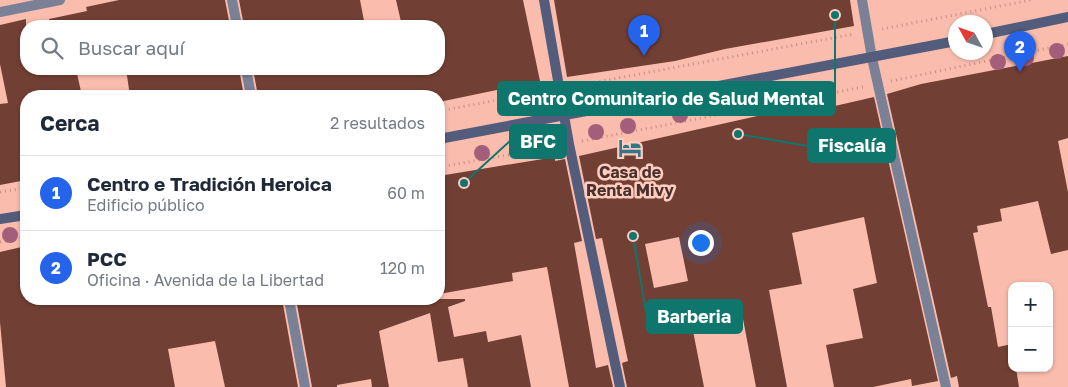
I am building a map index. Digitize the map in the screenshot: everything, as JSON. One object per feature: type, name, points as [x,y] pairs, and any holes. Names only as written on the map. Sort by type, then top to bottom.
[{"type":"main road","points":[[544,0],[569,144],[620,387]]},
{"type":"main road","points":[[993,33],[1068,17]]},
{"type":"main road","points":[[445,138],[948,43]]},
{"type":"main road","points":[[0,219],[20,216]]},
{"type":"street","points":[[0,12],[60,0]]},
{"type":"street","points":[[232,0],[236,20]]},
{"type":"street","points":[[862,0],[872,58],[946,387]]},
{"type":"street","points":[[247,75],[250,90]]},
{"type":"street","points":[[290,305],[305,387]]},
{"type":"path","points":[[445,110],[1031,0]]},
{"type":"path","points":[[445,166],[878,84],[1068,44]]},
{"type":"path","points":[[0,192],[20,189]]},
{"type":"path","points":[[0,242],[20,238]]},
{"type":"building","points":[[119,0],[225,0],[229,20],[49,20],[87,11],[86,7]]},
{"type":"building","points":[[239,0],[360,0],[364,20],[243,20]]},
{"type":"building","points":[[396,0],[523,0],[540,81],[445,101],[445,90],[257,90],[254,75],[445,75],[445,20],[401,20]]},
{"type":"building","points":[[554,0],[850,0],[854,26],[725,49],[675,61],[567,77]]},
{"type":"building","points":[[20,20],[20,75],[77,75],[81,90],[20,90],[20,181],[0,185],[0,104],[8,103],[0,64],[0,25]]},
{"type":"building","points":[[1068,56],[1068,138],[1058,141],[1068,192],[1068,250],[1051,254],[1038,201],[1000,209],[1002,221],[977,226],[978,232],[973,233],[988,307],[991,307],[998,347],[1008,345],[1008,372],[1017,372],[1019,387],[959,387],[957,376],[951,378],[887,94],[921,84]]},
{"type":"building","points":[[127,75],[240,75],[243,90],[129,90]]},
{"type":"building","points":[[874,97],[938,381],[912,386],[911,379],[873,387],[834,387],[826,345],[863,338],[853,289],[877,283],[864,217],[792,233],[802,284],[769,290],[787,387],[756,387],[743,319],[693,331],[704,387],[627,387],[622,363],[628,361],[602,238],[596,239],[579,156],[811,104],[813,111]],"holes":[[[679,237],[688,281],[654,288],[645,244]]]},
{"type":"building","points":[[555,157],[555,161],[565,159],[582,241],[574,243],[596,368],[608,365],[613,387],[569,387],[547,267],[512,273],[513,281],[445,293],[445,175]]},
{"type":"building","points":[[20,247],[20,305],[283,305],[298,387],[225,387],[215,341],[168,349],[175,387],[6,387],[0,322],[0,252]]},
{"type":"building","points":[[445,299],[465,299],[465,301],[448,307],[454,337],[486,331],[488,342],[521,335],[531,387],[468,387],[463,358],[438,362],[430,313],[379,331],[389,387],[372,387],[371,379],[337,385],[337,387],[312,387],[297,305],[445,305]]},
{"type":"place","name":"Centro Comunitario de Salud Mental","points":[[835,15]]},
{"type":"place","name":"Centro e Tradición Heroica","points":[[644,56]]},
{"type":"place","name":"PCC","points":[[1020,72]]},
{"type":"place","name":"Fiscalía","points":[[738,134]]},
{"type":"place","name":"Casa de Renta Mivy","points":[[630,148]]},
{"type":"place","name":"BFC","points":[[464,183]]},
{"type":"place","name":"Barberia","points":[[633,236]]}]
